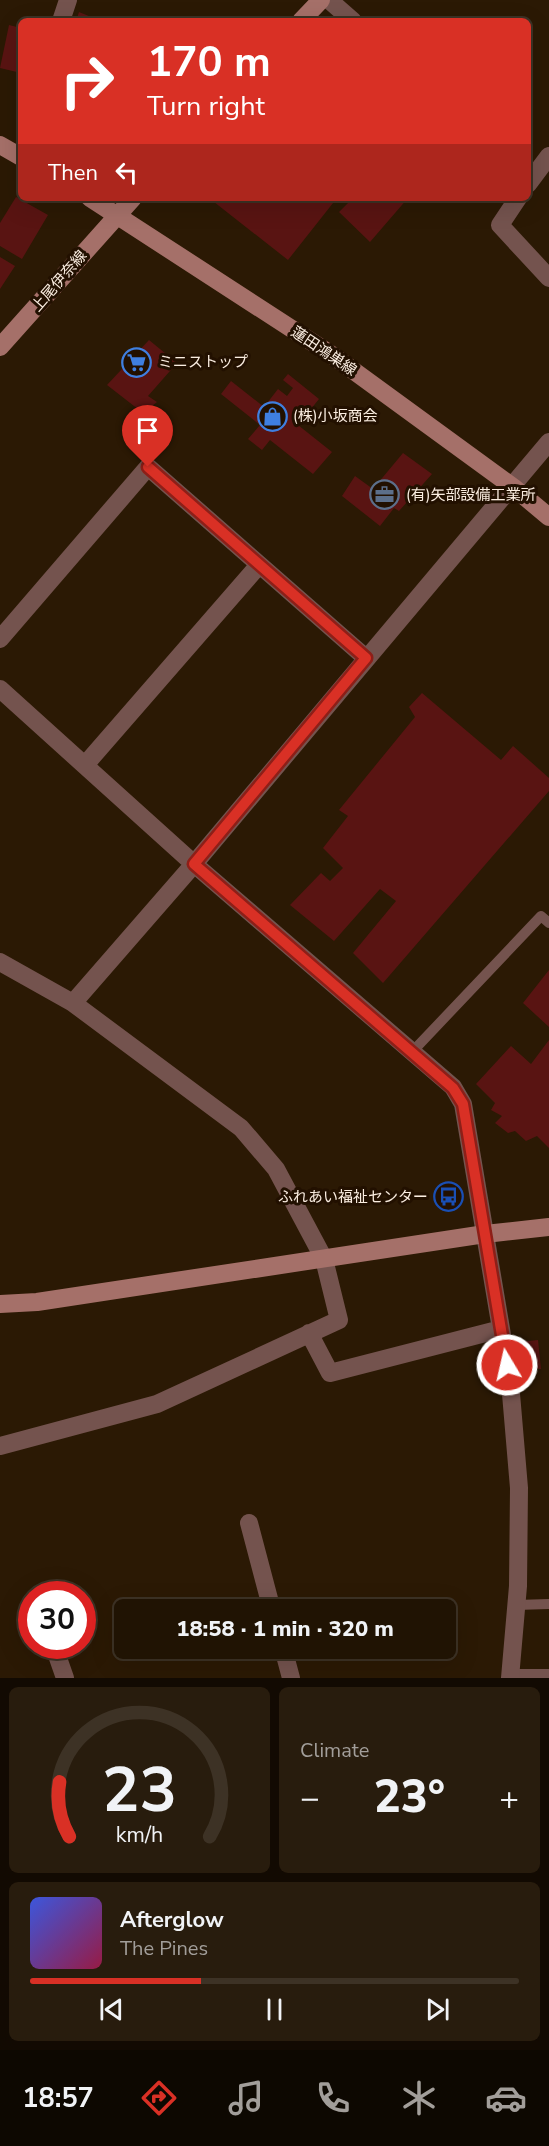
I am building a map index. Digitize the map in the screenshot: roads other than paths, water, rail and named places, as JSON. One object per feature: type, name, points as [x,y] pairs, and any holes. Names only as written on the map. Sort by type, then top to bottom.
[{"type":"street","points":[[62,18],[68,0]]},
{"type":"street","points":[[304,18],[321,0]]},
{"type":"street","points":[[329,0],[350,18]]},
{"type":"street","points":[[0,145],[18,154]]},
{"type":"street","points":[[531,176],[549,156]]},
{"type":"street","name":"蓮田鴻巣線","points":[[95,201],[332,355],[513,487],[549,517]]},
{"type":"street","name":"上尾伊奈線","points":[[0,347],[130,201]]},
{"type":"street","points":[[516,201],[500,225],[549,278]]},
{"type":"street","points":[[73,1003],[194,864],[549,442]]},
{"type":"street","points":[[0,639],[148,467],[366,658]]},
{"type":"street","points":[[85,765],[259,565]]},
{"type":"street","points":[[0,689],[194,864],[453,1088],[463,1104],[510,1382],[519,1488],[516,1605],[505,1677]]},
{"type":"street","points":[[0,962],[73,1003],[241,1128],[276,1169],[324,1259],[339,1320],[157,1404],[0,1446]]},
{"type":"street","points":[[0,1304],[37,1302],[485,1234],[549,1227]]},
{"type":"street","points":[[309,1333],[330,1373],[501,1329]]},
{"type":"street","points":[[249,1523],[269,1599]]},
{"type":"street","points":[[58,1659],[65,1678]]},
{"type":"street","points":[[286,1659],[291,1678]]},
{"type":"lane","points":[[412,1052],[541,916],[549,923]]},
{"type":"lane","points":[[516,1605],[549,1604]]},
{"type":"lane","points":[[505,1677],[549,1674]]},
{"type":"place","name":"ミニストップ","points":[[137,362]]},
{"type":"place","name":"(株)小坂商会","points":[[272,416]]},
{"type":"place","name":"(有)矢部設備工業所","points":[[385,495]]},
{"type":"place","name":"ふれあい福祉センター","points":[[449,1197]]}]
